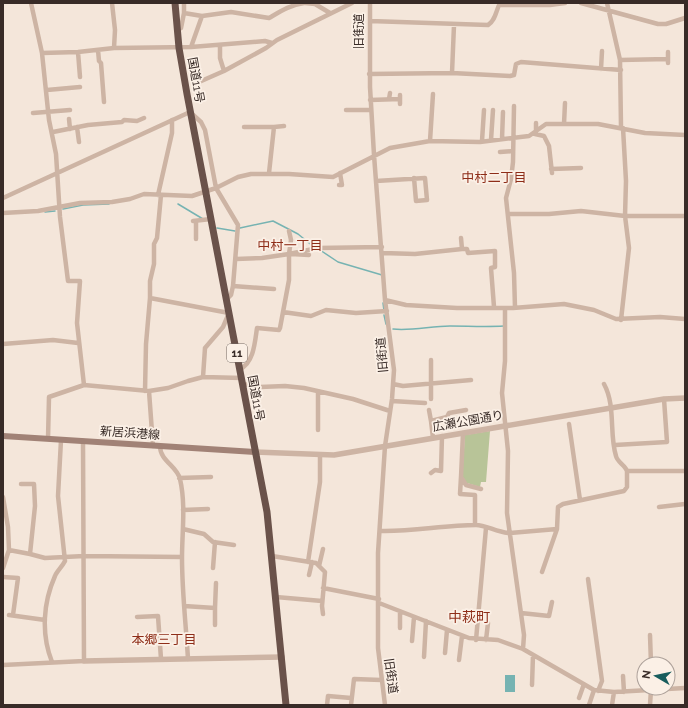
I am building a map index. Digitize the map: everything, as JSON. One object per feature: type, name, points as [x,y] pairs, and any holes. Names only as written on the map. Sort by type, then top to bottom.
[{"type":"highway","name":"国道11号","points":[[175,3],[179,48],[206,192],[207,220],[229,313],[267,512],[286,705]]},
{"type":"main road","name":"新居浜港線","points":[[3,436],[255,452]]},
{"type":"street","points":[[32,3],[42,53],[49,112],[53,132],[58,174],[59,208],[68,282],[80,281],[76,323],[78,343],[82,357],[84,385]]},
{"type":"street","points":[[112,3],[115,30],[114,48]]},
{"type":"street","points":[[177,30],[181,28],[184,3]]},
{"type":"street","points":[[184,13],[202,16],[231,12],[269,18],[275,12],[304,3],[312,3],[330,13]]},
{"type":"street","points":[[199,82],[224,71],[266,48],[272,43],[352,3]]},
{"type":"street","name":"旧街道","points":[[370,3],[370,100],[386,300],[394,370],[392,401],[385,446],[380,531],[378,648],[385,705]]},
{"type":"street","points":[[370,21],[488,25],[496,16],[497,7],[500,4],[550,5],[565,3]]},
{"type":"street","points":[[581,3],[658,24],[666,24],[685,18]]},
{"type":"street","points":[[607,3],[621,70],[622,128],[626,181],[625,216],[629,248],[621,320]]},
{"type":"street","points":[[191,47],[202,16]]},
{"type":"street","points":[[452,73],[454,25]]},
{"type":"street","points":[[42,53],[78,52],[114,48],[179,48],[265,41],[272,43]]},
{"type":"street","points":[[220,45],[220,58],[224,71]]},
{"type":"street","points":[[98,50],[99,61],[101,63],[104,102]]},
{"type":"street","points":[[601,69],[602,51]]},
{"type":"street","points":[[78,52],[80,77]]},
{"type":"street","points":[[620,60],[641,57],[668,61],[668,52]]},
{"type":"street","points":[[369,74],[452,73],[510,76],[514,75],[516,64],[522,62],[621,70]]},
{"type":"street","points":[[47,90],[80,87]]},
{"type":"street","points":[[389,99],[390,93]]},
{"type":"street","points":[[430,141],[433,94]]},
{"type":"street","points":[[370,100],[400,99]]},
{"type":"street","points":[[564,124],[565,104]]},
{"type":"street","points":[[515,308],[514,273],[506,198],[511,179],[514,108],[519,110]]},
{"type":"street","points":[[33,113],[70,110]]},
{"type":"street","points":[[346,110],[371,110]]},
{"type":"street","points":[[482,141],[484,110]]},
{"type":"street","points":[[491,140],[493,110]]},
{"type":"street","points":[[3,198],[190,112],[201,122],[205,130],[216,188],[238,225],[233,286],[231,295],[226,300]]},
{"type":"street","points":[[502,139],[503,112]]},
{"type":"street","points":[[53,132],[77,127],[122,122],[124,120],[137,121],[144,118]]},
{"type":"street","points":[[69,120],[70,129]]},
{"type":"street","points":[[172,120],[172,133],[159,195],[157,238],[154,244],[154,264],[150,281],[146,344],[147,391],[157,446],[179,478],[183,510],[182,557],[188,659]]},
{"type":"street","points":[[536,123],[536,133]]},
{"type":"street","points":[[3,213],[59,208],[80,203],[106,203],[130,199],[144,194],[192,196],[216,188],[238,177],[251,174],[269,173],[332,176],[390,148],[430,141],[482,141],[528,136],[536,133],[546,124],[598,124],[646,133],[685,135]]},
{"type":"street","points":[[244,127],[284,126]]},
{"type":"street","points":[[77,127],[79,142]]},
{"type":"street","points":[[269,173],[274,127]]},
{"type":"street","points":[[536,133],[544,136],[552,151],[552,171],[572,171],[581,168]]},
{"type":"street","points":[[500,152],[513,151]]},
{"type":"street","points":[[339,186],[342,185],[340,173]]},
{"type":"street","points":[[376,181],[414,178],[426,178],[427,200],[416,201],[414,178]]},
{"type":"street","points":[[508,214],[581,212],[625,216],[685,216]]},
{"type":"street","points":[[196,239],[194,221],[207,220]]},
{"type":"street","points":[[240,369],[245,367],[249,361],[257,328],[279,330],[289,280],[289,254],[291,240],[289,231]]},
{"type":"street","points":[[460,238],[462,249]]},
{"type":"street","points":[[236,259],[262,258],[318,248],[382,247]]},
{"type":"street","points":[[383,253],[415,254],[462,249],[467,249],[468,253],[494,251],[495,267],[491,268],[494,307]]},
{"type":"street","points":[[289,254],[309,256]]},
{"type":"street","points":[[233,286],[274,289]]},
{"type":"street","points":[[150,298],[229,313],[223,327],[205,348],[203,377]]},
{"type":"street","points":[[386,300],[406,305],[505,308],[564,304],[621,320],[660,317],[685,319]]},
{"type":"street","points":[[505,308],[505,361],[502,393],[506,425],[509,533],[524,635],[523,649]]},
{"type":"street","points":[[283,312],[311,316],[326,310],[356,313],[387,311]]},
{"type":"street","points":[[3,344],[53,340],[78,343]]},
{"type":"street","points":[[430,360],[431,399]]},
{"type":"street","points":[[48,439],[49,398],[84,385],[147,391],[168,388],[203,377],[242,381],[260,387],[294,387],[352,399],[390,411]]},
{"type":"street","points":[[394,384],[402,386],[471,380]]},
{"type":"street","points":[[542,572],[557,529],[558,507],[563,504],[624,491],[627,487],[627,471],[616,456],[611,408],[604,384]]},
{"type":"street","points":[[318,393],[318,430]]},
{"type":"street","name":"広瀬公園通り","points":[[255,452],[334,455],[664,399],[685,398]]},
{"type":"street","points":[[615,445],[667,442],[664,399]]},
{"type":"street","points":[[392,401],[425,403]]},
{"type":"street","points":[[429,410],[433,438]]},
{"type":"street","points":[[431,421],[447,417],[449,413],[466,410]]},
{"type":"street","points":[[569,424],[580,500]]},
{"type":"street","points":[[463,433],[460,494],[475,495],[475,525]]},
{"type":"street","points":[[431,474],[435,470],[441,471],[442,436]]},
{"type":"street","points":[[52,662],[45,634],[45,620],[50,590],[55,575],[65,561],[58,496],[61,440]]},
{"type":"street","points":[[83,441],[84,661]]},
{"type":"street","points":[[309,575],[320,482],[320,455]]},
{"type":"street","points":[[627,471],[685,471]]},
{"type":"street","points":[[179,478],[211,477]]},
{"type":"street","points":[[460,477],[466,484],[481,489]]},
{"type":"street","points":[[21,484],[34,484],[35,506],[30,554]]},
{"type":"street","points":[[3,497],[9,550],[3,568]]},
{"type":"street","points":[[660,507],[685,504]]},
{"type":"street","points":[[183,510],[208,509]]},
{"type":"street","points":[[380,531],[402,532],[426,528],[475,525],[494,531],[509,533],[557,529]]},
{"type":"street","points":[[476,640],[486,528]]},
{"type":"street","points":[[183,529],[204,534],[216,542],[234,545]]},
{"type":"street","points":[[213,568],[216,542]]},
{"type":"street","points":[[319,566],[322,549]]},
{"type":"street","points":[[9,550],[46,558],[84,556],[182,557]]},
{"type":"street","points":[[272,556],[310,562],[319,566],[325,572],[322,601],[323,614]]},
{"type":"street","points":[[3,577],[18,578],[11,615],[45,620]]},
{"type":"street","points":[[588,578],[602,681],[589,705]]},
{"type":"street","points":[[215,625],[216,583]]},
{"type":"street","points":[[323,588],[379,601],[400,612],[462,636],[476,640],[498,640],[523,649],[596,690],[614,692],[636,691]]},
{"type":"street","points":[[276,597],[322,601]]},
{"type":"street","points":[[521,613],[549,616],[552,602]]},
{"type":"street","points":[[184,606],[215,608]]},
{"type":"street","points":[[400,612],[400,628]]},
{"type":"street","points":[[137,617],[158,616],[161,659]]},
{"type":"street","points":[[412,642],[414,617]]},
{"type":"street","points":[[424,657],[426,622]]},
{"type":"street","points":[[486,640],[488,623]]},
{"type":"street","points":[[445,653],[448,630]]},
{"type":"street","points":[[650,635],[651,656]]},
{"type":"street","points":[[459,660],[462,636]]},
{"type":"street","points":[[532,685],[533,655]]},
{"type":"street","points":[[3,665],[84,661],[282,657]]},
{"type":"street","points":[[623,676],[624,692]]},
{"type":"street","points":[[351,705],[354,679],[381,680]]},
{"type":"street","points":[[579,698],[584,684]]},
{"type":"street","points":[[612,705],[614,692]]},
{"type":"street","points":[[327,705],[328,696],[351,698]]},
{"type":"green space","points":[[490,431],[486,482],[481,482],[480,487],[467,483],[462,478],[465,435]]},
{"type":"water","points":[[505,675],[515,675],[515,692],[505,692]]},
{"type":"waterway","points":[[63,209],[83,205],[109,204]]},
{"type":"waterway","points":[[178,204],[203,219]]},
{"type":"waterway","points":[[45,212],[55,211]]},
{"type":"waterway","points":[[240,228],[273,221],[298,234],[314,247]]},
{"type":"waterway","points":[[217,228],[235,231]]},
{"type":"waterway","points":[[320,250],[338,262],[382,275]]},
{"type":"waterway","points":[[383,303],[384,311]]},
{"type":"waterway","points":[[384,315],[386,324]]},
{"type":"waterway","points":[[393,329],[450,326],[504,326]]},
{"type":"district","name":"中村二丁目","points":[[494,177]]},
{"type":"district","name":"中村一丁目","points":[[290,245]]},
{"type":"district","name":"中萩町","points":[[469,617]]},
{"type":"district","name":"本郷三丁目","points":[[164,639]]}]
